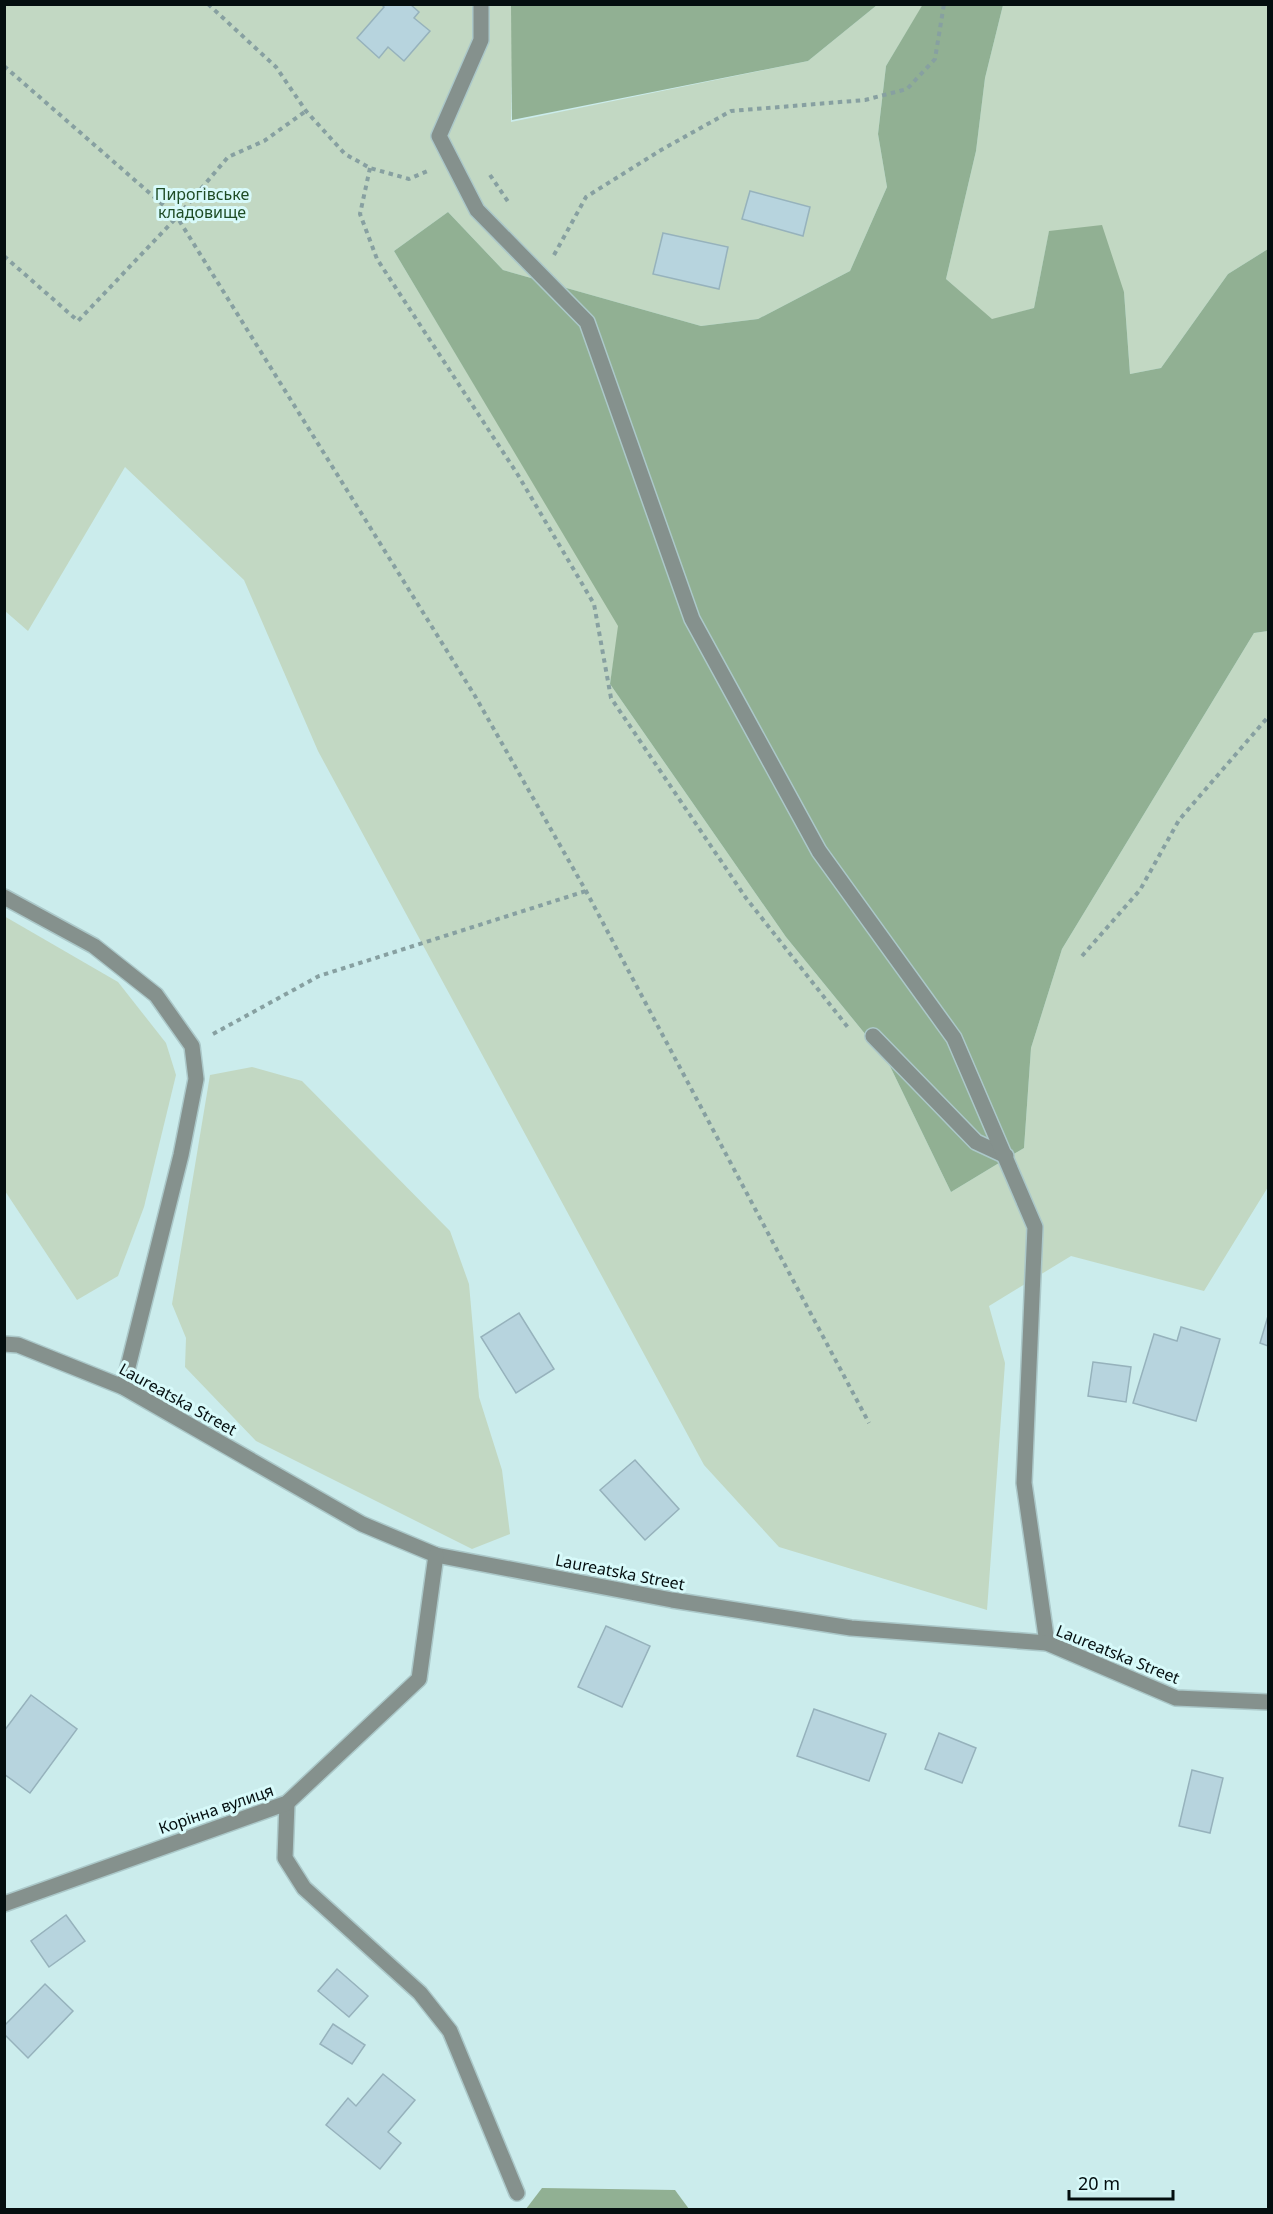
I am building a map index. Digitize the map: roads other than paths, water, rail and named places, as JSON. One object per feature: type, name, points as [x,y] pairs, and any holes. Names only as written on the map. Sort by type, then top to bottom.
[{"type":"street","points":[[481,4],[481,40],[439,136],[477,210],[587,322],[692,619],[819,851],[954,1038],[1035,1227],[1024,1483],[1047,1643]]},
{"type":"street","points":[[4,897],[94,946],[156,995],[192,1046],[196,1079],[181,1155],[123,1387]]},
{"type":"street","points":[[873,1036],[976,1142],[1006,1156]]},
{"type":"street","name":"Laureatska Street","points":[[4,1344],[18,1345],[123,1387],[362,1524],[436,1555],[672,1600],[851,1628],[1047,1643],[1176,1698],[1269,1702]]},
{"type":"street","name":"Корінна вулиця","points":[[4,1904],[288,1803],[419,1679],[436,1555]]},
{"type":"street","points":[[288,1803],[285,1858],[304,1888],[420,1993],[450,2031],[517,2193]]},
{"type":"park label","name":"Пирогівське кладовище","points":[[202,203]]}]
